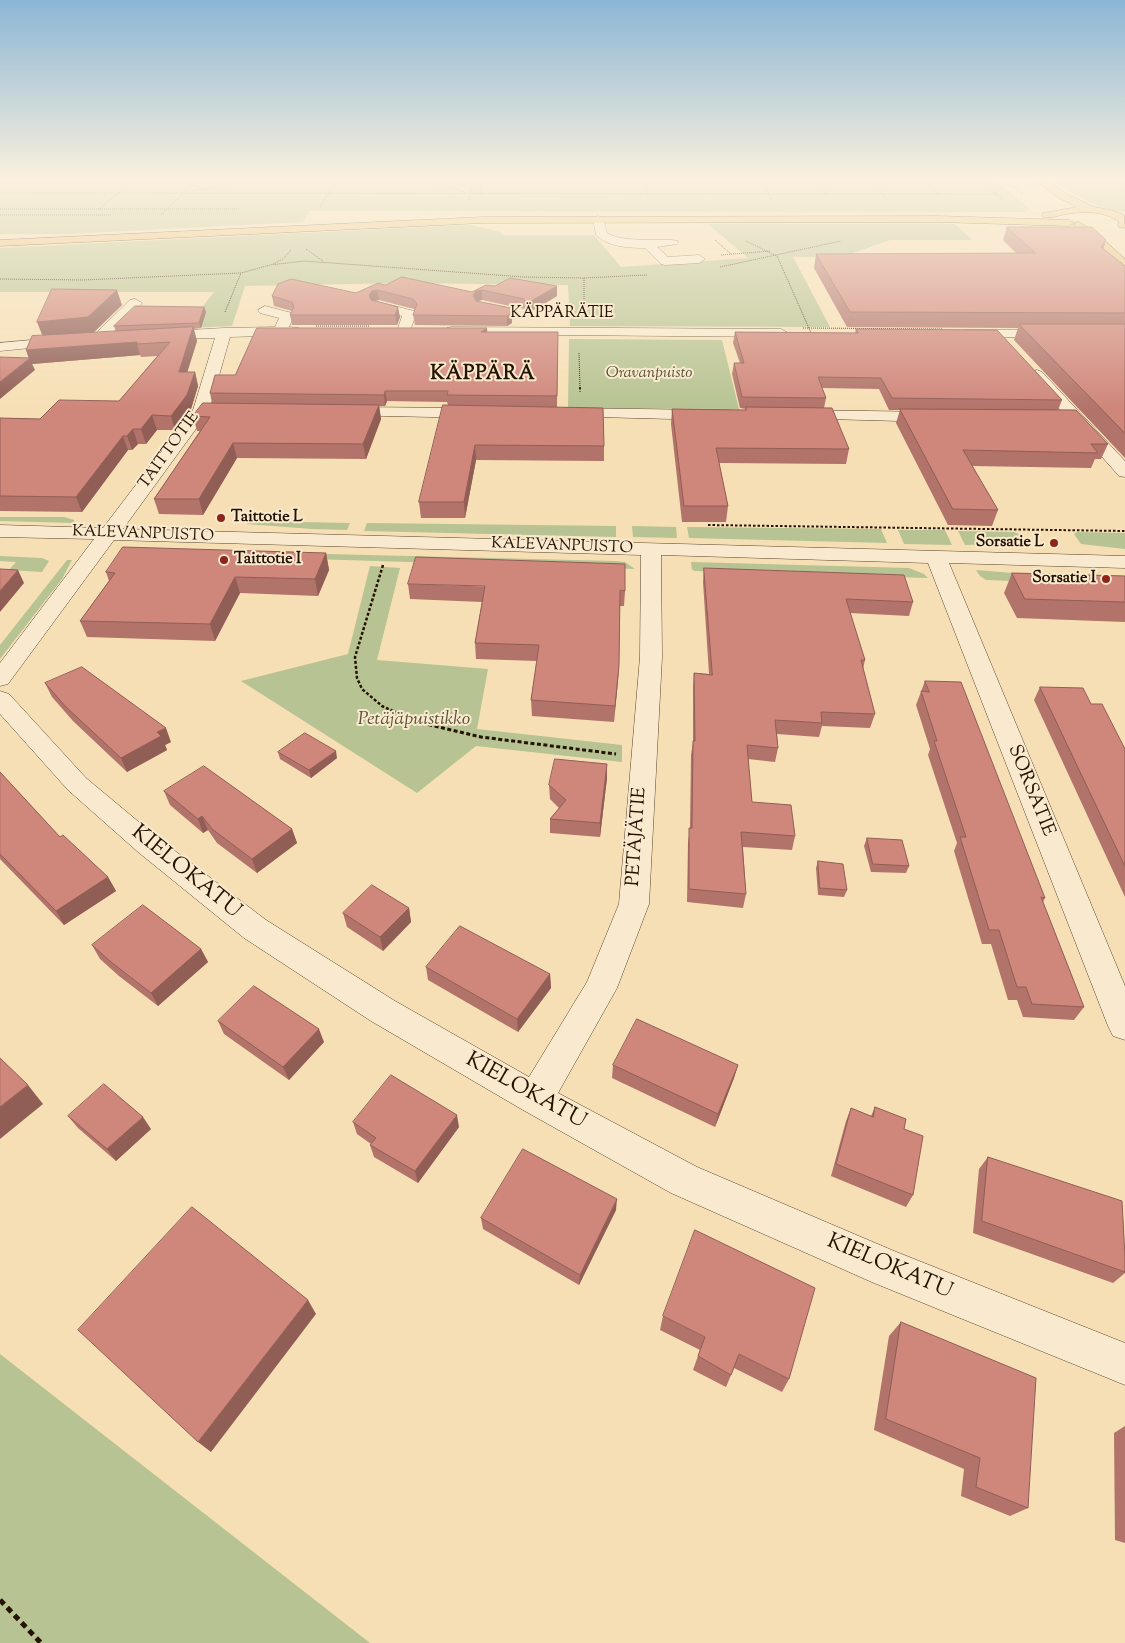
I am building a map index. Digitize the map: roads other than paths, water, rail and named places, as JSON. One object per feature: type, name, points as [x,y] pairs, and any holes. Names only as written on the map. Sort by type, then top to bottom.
[{"type":"main road","points":[[1114,256],[1125,265]]},
{"type":"street","points":[[659,256],[664,261],[699,259]]},
{"type":"street","points":[[98,339],[135,303]]},
{"type":"street","points":[[379,306],[408,314],[404,331]]},
{"type":"street","points":[[265,310],[287,316],[280,331]]},
{"type":"street","name":"KÄPPÄRÄTIE","points":[[434,331],[521,326],[792,333]]},
{"type":"street","points":[[145,336],[224,332],[308,331]]},
{"type":"street","name":"TAITTOTIE","points":[[109,534],[201,411],[224,332]]},
{"type":"street","points":[[948,334],[1125,334]]},
{"type":"street","points":[[999,334],[1011,347]]},
{"type":"street","points":[[0,347],[117,338]]},
{"type":"street","points":[[1024,361],[1125,472]]},
{"type":"street","points":[[201,411],[221,411]]},
{"type":"street","points":[[331,412],[500,413]]},
{"type":"street","points":[[550,413],[728,415]]},
{"type":"street","points":[[787,415],[954,417]]},
{"type":"street","points":[[1053,418],[1076,418]]},
{"type":"street","name":"KALEVANPUISTO","points":[[0,531],[1125,562]]},
{"type":"street","points":[[0,679],[109,534]]},
{"type":"street","name":"PETÄJÄTIE","points":[[535,1099],[601,988],[634,904],[651,657],[651,550]]},
{"type":"street","name":"SORSATIE","points":[[936,556],[1125,1026]]},
{"type":"street","name":"KIELOKATU","points":[[0,699],[77,784],[148,845],[255,929],[383,1011],[535,1099],[684,1180],[888,1269],[1125,1364]]},
{"type":"place","name":"Taittotie L","points":[[221,518]]},
{"type":"place","name":"Sorsatie L","points":[[1054,543]]},
{"type":"place","name":"Taittotie I","points":[[224,560]]},
{"type":"place","name":"Sorsatie I","points":[[1106,579]]},
{"type":"district","name":"KÄPPÄRÄ","points":[[483,376]]},
{"type":"park label","name":"Oravanpuisto","points":[[649,374]]},
{"type":"park label","name":"Petäjäpuistikko","points":[[414,721]]}]
